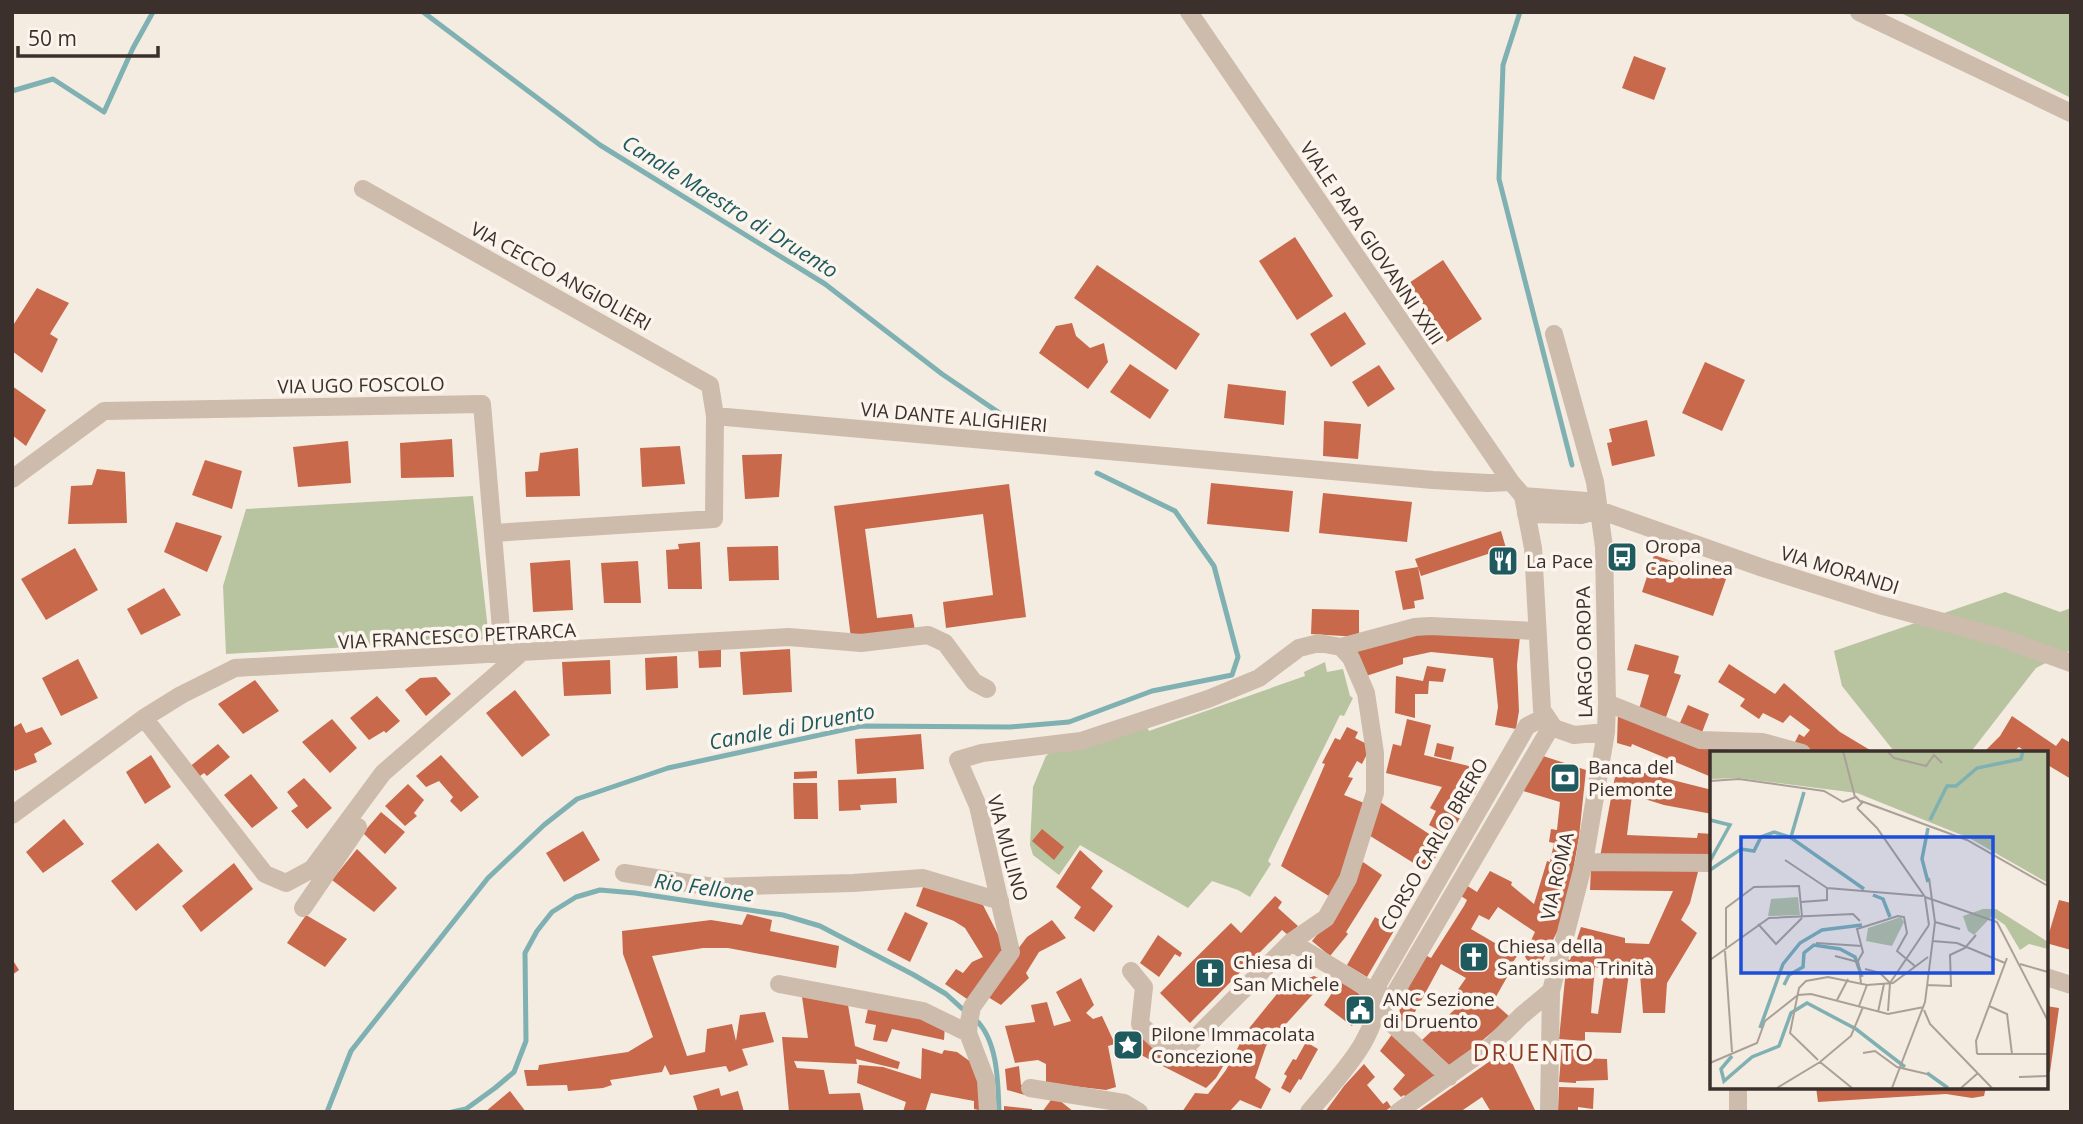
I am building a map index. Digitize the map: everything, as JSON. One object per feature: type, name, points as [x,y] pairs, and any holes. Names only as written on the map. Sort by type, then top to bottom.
[{"type":"street","name":"VIALE PAPA GIOVANNI XXIII","points":[[1189,12],[1511,482],[1524,505]]},
{"type":"street","points":[[1859,12],[2071,113]]},
{"type":"street","name":"VIA CECCO ANGIOLIERI","points":[[363,189],[710,384],[715,416]]},
{"type":"street","name":"LARGO OROPA","points":[[1524,505],[1533,548],[1542,710],[1549,722],[1574,735],[1606,732],[1604,547],[1595,482],[1554,334]]},
{"type":"street","name":"VIA UGO FOSCOLO","points":[[12,479],[104,411],[482,404],[493,533],[519,653]]},
{"type":"street","name":"VIA DANTE ALIGHIERI","points":[[715,416],[1433,480],[1511,482]]},
{"type":"street","points":[[493,533],[713,519],[715,416]]},
{"type":"street","points":[[1524,505],[1586,500],[1599,510]]},
{"type":"street","name":"VIA MORANDI","points":[[1599,510],[1763,568],[1880,605],[1999,637],[2071,663]]},
{"type":"street","points":[[1340,647],[1430,625],[1538,631]]},
{"type":"street","name":"VIA FRANCESCO PETRARCA","points":[[12,815],[144,718],[181,695],[235,668],[789,637],[861,643],[928,635],[945,643],[974,682],[987,689]]},
{"type":"street","name":"VIA MULINO","points":[[970,1021],[1011,952],[978,806],[958,760],[982,753],[1081,741],[1208,699],[1259,678],[1299,648],[1319,643],[1340,647]]},
{"type":"street","points":[[1130,971],[1144,987],[1140,1024],[1163,1045],[1191,1042],[1291,942],[1326,918],[1348,879],[1375,793],[1375,753],[1366,693],[1351,658],[1340,647]]},
{"type":"street","points":[[144,718],[265,874],[285,883],[312,869],[383,773],[519,653]]},
{"type":"street","points":[[303,908],[347,841],[390,783],[519,653]]},
{"type":"street","points":[[1607,703],[1700,740],[1762,742],[1795,751]]},
{"type":"street","name":"CORSO CARLO BRERO","points":[[1309,1112],[1362,1048],[1379,1004],[1378,984],[1384,972],[1527,726],[1549,722]]},
{"type":"street","name":"VIA ROMA","points":[[1549,1112],[1551,990],[1584,862],[1606,732]]},
{"type":"street","points":[[1584,862],[1710,863]]},
{"type":"street","points":[[624,873],[713,887],[923,878],[1000,901]]},
{"type":"street","points":[[1291,942],[1364,986],[1390,1022],[1449,1077]]},
{"type":"street","points":[[2048,978],[2071,985]]},
{"type":"street","points":[[779,984],[970,1021],[986,1080],[988,1112]]},
{"type":"street","points":[[1398,1112],[1492,1045],[1551,990]]},
{"type":"street","points":[[1030,1088],[1124,1103],[1139,1112]]},
{"type":"street","points":[[1738,1089],[1738,1112]]},
{"type":"green space","points":[[1899,12],[2071,12],[2071,98]]},
{"type":"green space","points":[[473,496],[489,639],[226,654],[223,586],[246,509]]},
{"type":"green space","points":[[2005,592],[2060,612],[2071,608],[2071,650],[2036,668],[1972,751],[1892,751],[1842,686],[1834,651]]},
{"type":"green space","points":[[1325,662],[1327,672],[1343,669],[1350,696],[1353,698],[1344,716],[1340,715],[1268,861],[1271,864],[1250,897],[1212,881],[1188,908],[1080,845],[1059,875],[1033,855],[1030,845],[1033,787],[1046,756],[1055,749],[1147,727],[1149,731],[1305,676],[1304,672]]},
{"type":"building","points":[[1634,56],[1666,68],[1654,100],[1622,88]]},
{"type":"building","points":[[1295,237],[1333,296],[1297,320],[1259,261]]},
{"type":"building","points":[[1443,260],[1482,319],[1447,342],[1409,283]]},
{"type":"building","points":[[1097,265],[1200,334],[1176,370],[1074,298]]},
{"type":"building","points":[[37,288],[69,303],[50,334],[58,339],[42,373],[12,351],[12,327]]},
{"type":"building","points":[[1345,312],[1366,344],[1331,367],[1310,334]]},
{"type":"building","points":[[1072,323],[1076,336],[1090,348],[1104,343],[1108,362],[1088,389],[1039,353],[1056,326]]},
{"type":"building","points":[[1705,362],[1745,380],[1722,431],[1682,413]]},
{"type":"building","points":[[1130,364],[1169,390],[1150,419],[1110,392]]},
{"type":"building","points":[[1379,365],[1395,389],[1368,407],[1352,382]]},
{"type":"building","points":[[1228,384],[1286,391],[1284,425],[1224,418]]},
{"type":"building","points":[[12,386],[46,410],[26,446],[12,435]]},
{"type":"building","points":[[1647,420],[1655,456],[1612,466],[1607,443],[1612,442],[1609,429]]},
{"type":"building","points":[[1324,421],[1361,424],[1358,459],[1323,456]]},
{"type":"building","points":[[452,439],[454,477],[401,478],[400,443]]},
{"type":"building","points":[[348,441],[351,483],[298,487],[293,447]]},
{"type":"building","points":[[680,446],[685,484],[642,487],[640,448]]},
{"type":"building","points":[[578,448],[580,496],[526,497],[525,472],[538,471],[540,453]]},
{"type":"building","points":[[782,454],[779,497],[745,499],[742,455]]},
{"type":"building","points":[[205,460],[242,471],[232,509],[192,495]]},
{"type":"building","points":[[97,469],[125,472],[127,523],[68,524],[71,486],[92,485]]},
{"type":"building","points":[[1211,483],[1293,491],[1289,532],[1207,524]]},
{"type":"building","points":[[1009,484],[1026,617],[946,628],[943,602],[993,595],[983,514],[865,529],[877,618],[912,614],[915,630],[851,638],[834,506]]},
{"type":"building","points":[[1323,493],[1412,502],[1407,542],[1319,533]]},
{"type":"building","points":[[176,522],[222,536],[207,572],[164,552]]},
{"type":"building","points":[[1501,531],[1506,548],[1421,576],[1415,559]]},
{"type":"building","points":[[700,542],[702,589],[668,589],[666,550],[679,549],[678,544]]},
{"type":"building","points":[[778,546],[779,580],[729,581],[727,547]]},
{"type":"building","points":[[75,548],[98,590],[46,620],[21,579]]},
{"type":"building","points":[[1654,555],[1726,579],[1713,616],[1642,592]]},
{"type":"building","points":[[570,560],[573,610],[533,612],[530,563]]},
{"type":"building","points":[[638,561],[641,603],[604,603],[601,563]]},
{"type":"building","points":[[1418,567],[1424,599],[1414,601],[1415,608],[1403,610],[1395,571]]},
{"type":"building","points":[[164,588],[181,615],[141,635],[127,609]]},
{"type":"building","points":[[1312,609],[1359,610],[1359,637],[1311,634]]},
{"type":"building","points":[[1436,629],[1520,636],[1517,665],[1519,711],[1516,729],[1495,725],[1498,707],[1493,658],[1431,652],[1403,658],[1403,664],[1366,676],[1354,649]]},
{"type":"building","points":[[1635,644],[1679,656],[1674,673],[1681,675],[1666,717],[1639,709],[1649,675],[1627,670]]},
{"type":"building","points":[[721,649],[721,667],[699,668],[698,650]]},
{"type":"building","points":[[790,649],[792,692],[743,695],[740,652]]},
{"type":"building","points":[[677,656],[678,688],[646,690],[645,658]]},
{"type":"building","points":[[78,659],[98,698],[61,716],[42,678]]},
{"type":"building","points":[[610,660],[611,694],[564,696],[562,662]]},
{"type":"building","points":[[1729,664],[1775,694],[1784,683],[1840,732],[1870,750],[1807,751],[1795,742],[1799,734],[1804,737],[1810,730],[1790,715],[1783,723],[1763,713],[1759,719],[1740,706],[1745,699],[1718,682]]},
{"type":"building","points":[[1427,666],[1446,669],[1443,682],[1429,681],[1428,694],[1415,694],[1415,718],[1395,713],[1396,676],[1423,681]]},
{"type":"building","points":[[436,677],[451,694],[426,716],[405,690],[420,678]]},
{"type":"building","points":[[255,680],[279,711],[243,734],[218,704]]},
{"type":"building","points":[[515,690],[550,735],[522,757],[486,713]]},
{"type":"building","points":[[377,696],[400,721],[386,733],[384,731],[369,740],[350,718]]},
{"type":"building","points":[[1688,705],[1709,714],[1701,735],[1679,725]]},
{"type":"building","points":[[1618,712],[1719,746],[1765,751],[1710,751],[1709,776],[1632,744],[1631,747],[1617,743]]},
{"type":"building","points":[[2012,716],[2056,746],[2062,738],[2071,743],[2071,779],[2048,765],[2048,751],[2025,751],[2019,747],[2014,751],[1985,751],[2000,736]]},
{"type":"building","points":[[332,719],[357,748],[330,773],[302,742]]},
{"type":"building","points":[[1407,719],[1431,725],[1424,755],[1485,770],[1475,795],[1473,794],[1447,835],[1429,825],[1436,811],[1430,808],[1442,787],[1386,773],[1393,744],[1401,746]]},
{"type":"building","points":[[21,723],[26,733],[42,727],[52,744],[34,754],[37,762],[15,771],[12,765],[12,728]]},
{"type":"building","points":[[1347,727],[1358,732],[1355,738],[1371,746],[1362,764],[1357,761],[1348,777],[1353,778],[1344,795],[1364,803],[1363,815],[1332,898],[1281,866],[1325,764],[1322,763],[1335,738],[1340,740]]},
{"type":"building","points":[[921,734],[924,769],[857,774],[855,739]]},
{"type":"building","points":[[1437,743],[1454,747],[1451,760],[1434,756]]},
{"type":"building","points":[[218,744],[230,757],[207,776],[204,773],[196,779],[188,768]]},
{"type":"building","points":[[151,755],[171,787],[145,804],[126,772]]},
{"type":"building","points":[[441,755],[479,797],[461,812],[450,801],[453,797],[439,781],[426,787],[416,776]]},
{"type":"building","points":[[1540,755],[1586,770],[1579,837],[1568,899],[1560,926],[1539,968],[1524,955],[1535,932],[1498,907],[1489,920],[1479,915],[1471,929],[1517,956],[1493,1002],[1510,1017],[1451,1067],[1422,1040],[1467,998],[1457,991],[1466,978],[1441,964],[1409,1023],[1405,1025],[1401,1023],[1399,1005],[1425,955],[1431,958],[1464,906],[1467,900],[1461,896],[1466,885],[1477,892],[1490,871],[1512,882],[1511,885],[1534,904],[1547,861],[1550,862],[1554,843],[1549,842],[1551,829],[1557,830],[1560,802],[1520,790]]},
{"type":"building","points":[[1617,766],[1710,789],[1710,814],[1664,805],[1632,795],[1627,835],[1697,838],[1698,833],[1710,834],[1710,858],[1600,857]]},
{"type":"building","points":[[817,771],[817,778],[794,779],[794,772]]},
{"type":"building","points":[[251,774],[278,808],[252,828],[224,795]]},
{"type":"building","points":[[304,778],[332,808],[307,829],[291,811],[298,806],[287,792]]},
{"type":"building","points":[[896,778],[897,803],[860,805],[861,810],[839,811],[838,780]]},
{"type":"building","points":[[793,783],[817,783],[818,819],[794,819]]},
{"type":"building","points":[[408,784],[424,800],[414,813],[417,816],[405,826],[385,806]]},
{"type":"building","points":[[1380,802],[1443,843],[1428,872],[1367,834]]},
{"type":"building","points":[[381,812],[405,832],[385,854],[363,833]]},
{"type":"building","points":[[64,819],[84,844],[43,873],[26,852]]},
{"type":"building","points":[[1042,829],[1064,847],[1054,860],[1032,841]]},
{"type":"building","points":[[583,831],[600,860],[564,882],[546,853]]},
{"type":"building","points":[[158,843],[183,871],[136,911],[111,881]]},
{"type":"building","points":[[357,849],[397,888],[374,912],[332,880]]},
{"type":"building","points":[[1080,850],[1103,871],[1091,888],[1113,906],[1094,932],[1074,918],[1081,907],[1056,887]]},
{"type":"building","points":[[1363,862],[1382,875],[1346,932],[1348,934],[1330,956],[1312,941],[1330,919]]},
{"type":"building","points":[[234,863],[253,889],[201,932],[182,906]]},
{"type":"building","points":[[1591,868],[1699,868],[1690,903],[1681,920],[1697,933],[1667,983],[1665,1013],[1643,1013],[1640,974],[1629,973],[1621,1033],[1585,1032],[1585,1041],[1559,1039],[1567,959],[1570,960],[1581,927],[1625,938],[1625,943],[1649,944],[1673,891],[1590,890]],"holes":[[[1595,967],[1605,969],[1598,1014],[1591,1013]]]},
{"type":"building","points":[[925,882],[983,905],[1006,950],[970,1001],[945,984],[956,969],[963,973],[972,962],[983,957],[965,928],[916,906]]},
{"type":"building","name":"Chiesa di San Michele","points":[[1275,896],[1282,902],[1278,908],[1298,926],[1288,935],[1282,930],[1190,1023],[1160,993],[1231,923],[1241,933]]},
{"type":"building","points":[[2059,900],[2071,903],[2071,950],[2048,944]]},
{"type":"building","points":[[905,912],[928,923],[910,962],[887,950]]},
{"type":"building","points":[[747,914],[772,920],[770,931],[839,946],[836,968],[728,948],[703,948],[652,956],[687,1056],[705,1052],[707,1029],[732,1024],[736,1041],[740,1015],[765,1012],[774,1042],[742,1049],[748,1065],[729,1072],[726,1066],[670,1075],[665,1065],[662,1072],[610,1080],[612,1085],[603,1088],[568,1091],[567,1085],[527,1086],[524,1070],[538,1070],[539,1065],[628,1052],[653,1037],[623,954],[622,931],[711,920],[742,925]]},
{"type":"building","points":[[306,915],[347,939],[325,967],[287,943]]},
{"type":"building","points":[[1375,917],[1395,929],[1367,977],[1347,965]]},
{"type":"building","points":[[1052,920],[1066,938],[1039,952],[1026,973],[1029,978],[1001,1005],[988,997],[999,974],[1027,937]]},
{"type":"building","points":[[1158,935],[1182,953],[1180,957],[1175,954],[1159,977],[1140,963]]},
{"type":"building","points":[[12,959],[19,970],[12,975]]},
{"type":"building","points":[[1314,976],[1328,982],[1314,993],[1266,1046],[1255,1078],[1271,1089],[1261,1109],[1240,1100],[1229,1112],[1182,1112],[1195,1093],[1208,1094],[1226,1070],[1246,1032],[1281,989]]},
{"type":"building","points":[[1081,978],[1094,1005],[1086,1013],[1093,1019],[1102,1016],[1115,1044],[1108,1046],[1116,1087],[1106,1090],[1046,1083],[1046,1064],[1038,1060],[1015,1063],[1005,1026],[1035,1022],[1031,1005],[1047,1002],[1054,1026],[1071,1021],[1056,992]]},
{"type":"building","points":[[1340,981],[1370,1001],[1352,1026],[1324,1005]]},
{"type":"building","points":[[801,990],[847,999],[855,1046],[900,1062],[898,1069],[856,1059],[857,1064],[794,1061],[797,1068],[824,1070],[829,1094],[860,1093],[864,1112],[789,1112],[782,1037],[808,1038]]},
{"type":"building","points":[[869,1004],[945,1025],[944,1040],[892,1029],[887,1042],[873,1040],[876,1025],[865,1023]]},
{"type":"building","points":[[2048,1006],[2059,1008],[2048,1072]]},
{"type":"building","points":[[1136,1026],[1225,1063],[1206,1088],[1137,1053]]},
{"type":"building","points":[[1393,1033],[1438,1074],[1406,1097],[1401,1097],[1393,1089],[1405,1075],[1380,1051]]},
{"type":"building","points":[[1306,1042],[1318,1049],[1301,1080],[1299,1079],[1290,1093],[1281,1088],[1287,1076],[1284,1074]]},
{"type":"building","points":[[1562,1044],[1579,1045],[1578,1058],[1607,1059],[1608,1080],[1559,1082]]},
{"type":"building","points":[[922,1048],[942,1054],[944,1050],[957,1052],[978,1067],[983,1111],[974,1109],[974,1101],[931,1093],[925,1112],[903,1112],[906,1102],[857,1083],[859,1065],[883,1067],[921,1079]]},
{"type":"building","points":[[1506,1050],[1536,1112],[1491,1112],[1482,1097],[1460,1112],[1417,1112]]},
{"type":"building","points":[[1364,1064],[1375,1077],[1367,1085],[1383,1104],[1387,1101],[1391,1107],[1384,1112],[1325,1112],[1344,1086]]},
{"type":"building","points":[[1019,1066],[1021,1085],[1026,1084],[1025,1095],[1007,1090],[1005,1069]]},
{"type":"building","points":[[1559,1087],[1594,1088],[1593,1109],[1578,1107],[1578,1112],[1558,1112]]},
{"type":"building","points":[[719,1088],[721,1096],[738,1091],[744,1112],[698,1112],[693,1096]]},
{"type":"building","points":[[1816,1089],[1986,1089],[1984,1096],[1972,1098],[1946,1094],[1818,1102]]},
{"type":"building","points":[[510,1091],[526,1112],[485,1112]]},
{"type":"building","points":[[1054,1096],[1074,1112],[1042,1112]]},
{"type":"building","points":[[1004,1106],[1032,1109],[1032,1112],[1004,1112]]},
{"type":"waterway","name":"Canale Maestro di Druento","points":[[12,91],[53,79],[104,112],[133,48],[153,12]]},
{"type":"waterway","name":"Canale Maestro di Druento","points":[[423,12],[600,145],[825,284],[942,374],[1020,427]]},
{"type":"waterway","points":[[1520,12],[1503,65],[1499,179],[1572,465]]},
{"type":"waterway","name":"Canale di Druento","points":[[327,1112],[351,1051],[488,878],[544,825],[577,799],[668,768],[861,726],[1010,727],[1069,722],[1152,691],[1232,675],[1238,657],[1214,566],[1175,511],[1097,473]]},
{"type":"waterway","name":"Rio Fellone","points":[[452,1112],[466,1109],[514,1072],[526,1041],[525,953],[537,931],[552,912],[576,897],[600,890],[783,915],[820,926],[914,975],[946,994],[967,1013]]},
{"type":"waterway","name":"Rio Fellone","points":[[975,1019],[983,1028],[992,1050],[997,1075],[999,1112]]},
{"type":"place","name":"Oropa Capolinea","points":[[1622,557]]},
{"type":"place","name":"La Pace","points":[[1503,561]]},
{"type":"place","name":"Banca del Piemonte","points":[[1565,778]]},
{"type":"place","name":"Chiesa della Santissima Trinità","points":[[1474,957]]},
{"type":"place","name":"Chiesa di San Michele","points":[[1210,973]]},
{"type":"place","name":"ANC Sezione di Druento","points":[[1360,1010]]},
{"type":"place","name":"Pilone Immacolata Concezione","points":[[1128,1045]]},
{"type":"district","name":"DRUENTO","points":[[1534,1053]]}]
